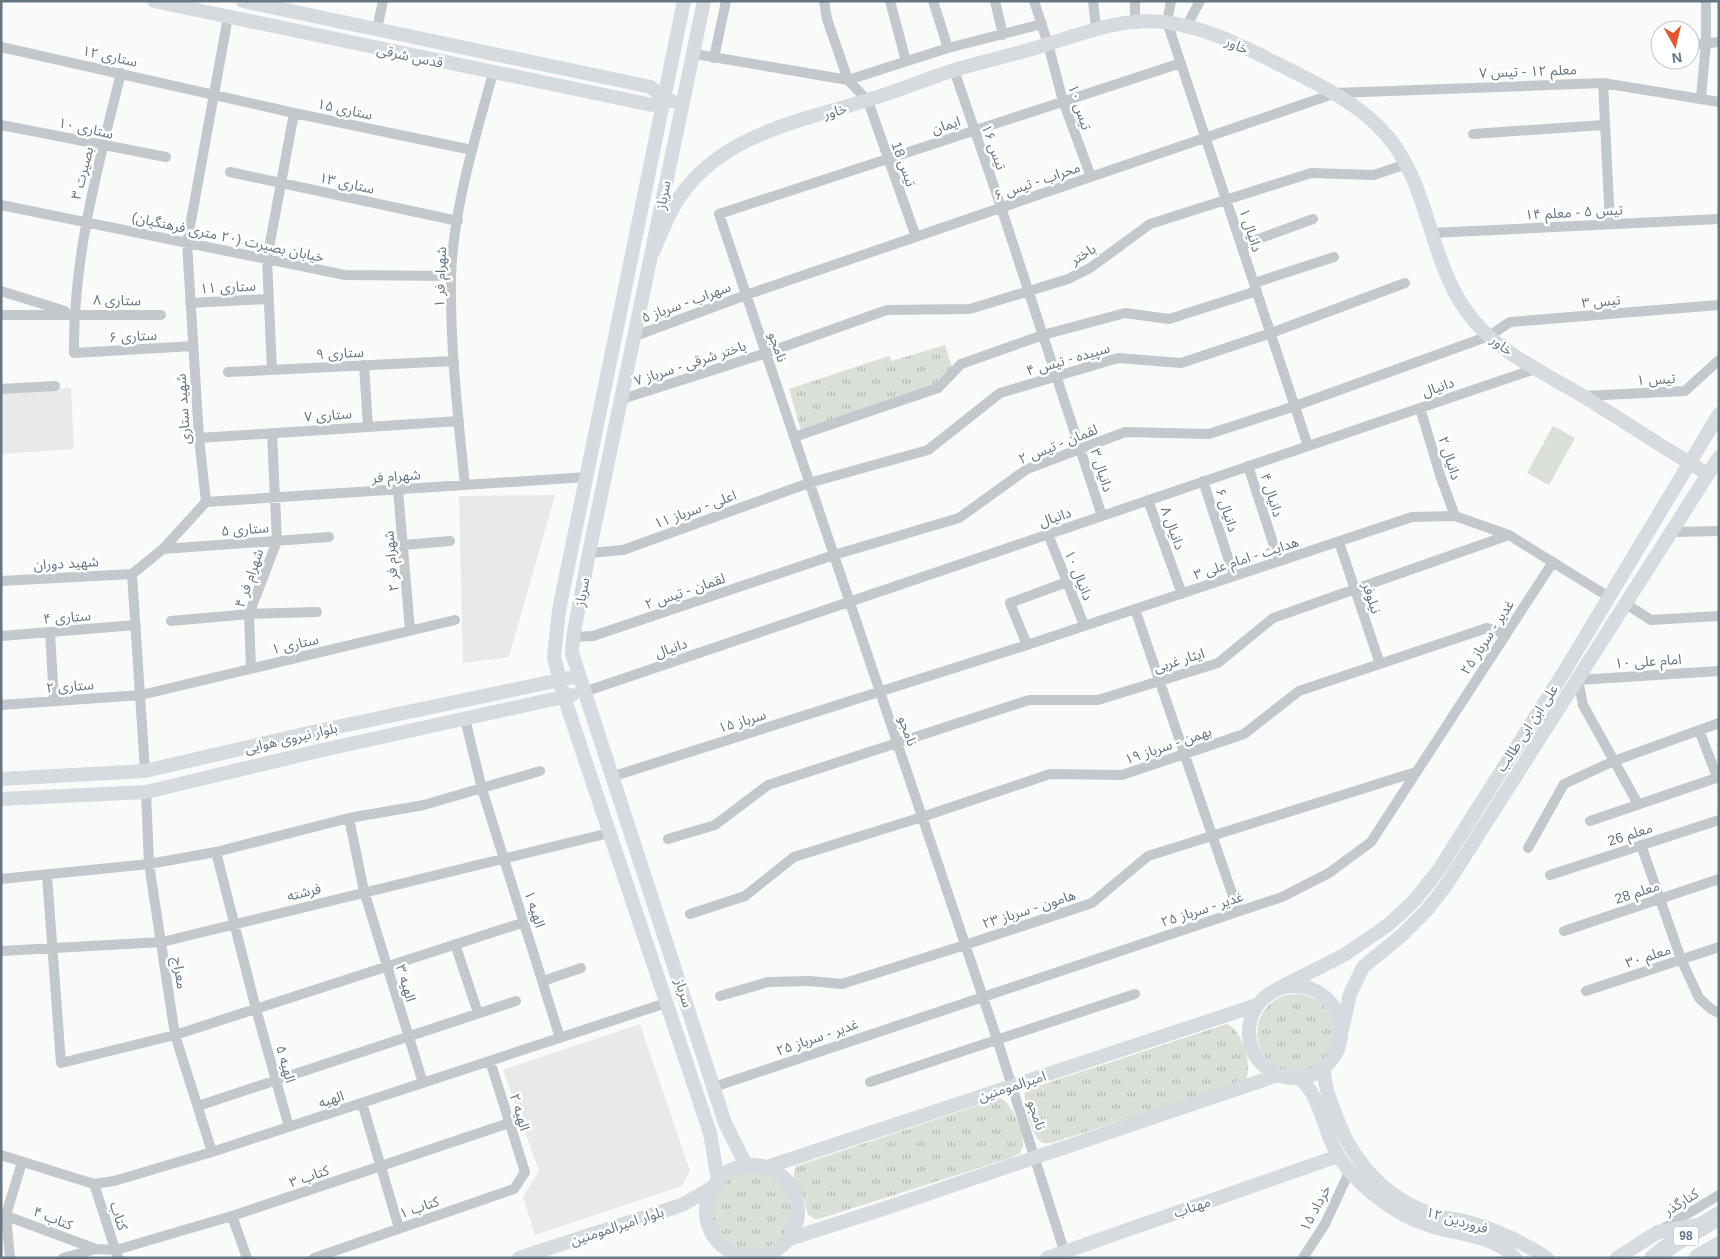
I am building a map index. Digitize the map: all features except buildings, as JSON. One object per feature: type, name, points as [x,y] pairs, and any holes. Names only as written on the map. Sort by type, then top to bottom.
[{"type":"highway","name":"98","points":[[1654,1258],[1712,1220]]},
{"type":"highway","name":"98","points":[[1698,1258],[1719,1246]]},
{"type":"street","name":"قدس شرقی","points":[[154,1],[493,74],[652,105],[664,99]]},
{"type":"street","points":[[243,1],[651,87],[664,99],[682,104]]},
{"type":"street","points":[[377,29],[383,1]]},
{"type":"street","name":"سرباز","points":[[684,1],[555,633],[554,657],[559,682],[710,1133],[715,1184]]},
{"type":"street","name":"سرباز","points":[[704,1],[589,554],[573,637],[572,653],[725,1123],[746,1165]]},
{"type":"street","points":[[714,58],[726,1]]},
{"type":"street","points":[[824,1],[827,19],[848,80],[868,101]]},
{"type":"street","points":[[890,1],[906,61]]},
{"type":"street","points":[[933,1],[948,48]]},
{"type":"street","points":[[995,1],[1003,35]]},
{"type":"street","name":"تیس ۱۰","points":[[1034,1],[1048,44],[1062,102],[1091,177]]},
{"type":"street","points":[[1093,1],[1096,27]]},
{"type":"street","points":[[1134,1],[1135,22]]},
{"type":"street","points":[[1168,22],[1170,1]]},
{"type":"street","points":[[1186,27],[1200,1]]},
{"type":"street","points":[[1701,98],[1706,43],[1706,1]]},
{"type":"street","points":[[274,26],[279,9]]},
{"type":"street","name":"شهید ستاری","points":[[206,502],[199,438],[187,243],[228,17]]},
{"type":"street","name":"خاور","points":[[652,252],[679,198],[694,180],[717,158],[766,132],[868,101],[954,70],[1048,44],[1096,27],[1135,22],[1168,22],[1230,40],[1336,93],[1382,130],[1406,164],[1413,178],[1453,291],[1476,323],[1489,336],[1535,369],[1583,396],[1708,474]]},
{"type":"street","name":"دانیال ۱","points":[[1168,22],[1308,446]]},
{"type":"street","points":[[694,54],[848,80],[948,48],[1042,24]]},
{"type":"street","points":[[1700,44],[1719,42]]},
{"type":"street","name":"ستاری ۱۲","points":[[1,47],[214,93]]},
{"type":"street","name":"ایمان","points":[[719,214],[1181,63]]},
{"type":"street","name":"تیس ۱۶","points":[[954,70],[1029,290]]},
{"type":"street","name":"بصیرت ۳","points":[[74,353],[73,313],[85,222],[121,73]]},
{"type":"street","name":"شهرام فر ۱","points":[[465,485],[454,361],[451,276],[458,221],[472,150],[493,74]]},
{"type":"street","points":[[1603,83],[1603,125],[1610,224]]},
{"type":"street","name":"معلم ۱۲ - تیس ۷","points":[[1336,93],[1603,83],[1719,102]]},
{"type":"street","name":"ستاری ۱۵","points":[[214,93],[294,113],[472,150]]},
{"type":"street","name":"محراب - تیس ۶","points":[[746,295],[1336,93]]},
{"type":"street","name":"تیس 18","points":[[868,101],[916,237]]},
{"type":"street","points":[[272,370],[267,259],[294,113]]},
{"type":"street","name":"ستاری ۱۰","points":[[1,124],[103,146],[166,157]]},
{"type":"street","points":[[1473,134],[1603,125]]},
{"type":"street","name":"باختر","points":[[766,353],[887,310],[970,309],[1068,279],[1090,268],[1150,224],[1311,173],[1374,175],[1406,164]]},
{"type":"street","points":[[668,168],[671,180],[676,185],[683,185],[694,180]]},
{"type":"street","name":"ستاری ۱۳","points":[[230,172],[458,221]]},
{"type":"street","name":"خیابان بصیرت (۲۰ متری فرهنگیان)","points":[[1,205],[345,275],[451,276]]},
{"type":"street","name":"نامجو","points":[[719,214],[998,1039],[1065,1255]]},
{"type":"street","points":[[1242,245],[1313,219]]},
{"type":"street","name":"تیس ۵ - معلم ۱۴","points":[[1431,233],[1719,219]]},
{"type":"street","points":[[794,437],[938,388],[961,364],[1043,336],[1125,313],[1169,319],[1334,257]]},
{"type":"street","name":"سپیده - تیس ۴","points":[[809,482],[928,450],[1000,393],[1118,358],[1181,363],[1271,333],[1405,283]]},
{"type":"street","name":"دانیال ۳","points":[[1029,290],[1102,516]]},
{"type":"street","points":[[1,291],[73,313]]},
{"type":"street","name":"سهراب - سرباز ۵","points":[[635,336],[746,295]]},
{"type":"street","name":"ستاری ۱۱","points":[[190,303],[268,299]]},
{"type":"street","name":"تیس ۳","points":[[1489,336],[1510,322],[1719,305]]},
{"type":"street","points":[[1,315],[73,313]]},
{"type":"street","name":"ستاری ۸","points":[[73,313],[161,315]]},
{"type":"street","name":"لقمان - تیس ۲","points":[[573,637],[593,636],[834,555],[959,518],[1027,469],[1125,432],[1209,434],[1295,406],[1489,336]]},
{"type":"street","name":"ستاری ۶","points":[[74,353],[193,346]]},
{"type":"street","name":"باختر شرقی - سرباز ۷","points":[[622,400],[766,353]]},
{"type":"street","name":"تیس ۱","points":[[1583,396],[1685,391],[1719,360]]},
{"type":"street","name":"ستاری ۹","points":[[228,372],[454,361]]},
{"type":"street","points":[[364,366],[368,426]]},
{"type":"street","name":"دانیال","points":[[584,692],[1535,369]]},
{"type":"street","points":[[1,389],[55,386]]},
{"type":"street","name":"دانیال ۲","points":[[1420,408],[1441,478],[1455,516]]},
{"type":"street","name":"علی ابن ابی طالب","points":[[1280,988],[1344,955],[1388,925],[1413,902],[1438,871],[1564,672],[1719,414]]},
{"type":"street","name":"ستاری ۷","points":[[199,438],[459,421]]},
{"type":"street","name":"شهرام فر ۴","points":[[251,668],[250,614],[277,541],[272,433]]},
{"type":"street","name":"علی ابن ابی طالب","points":[[1342,1030],[1350,994],[1363,967],[1401,936],[1427,910],[1447,884],[1719,457]]},
{"type":"street","name":"دانیال ۴","points":[[1248,466],[1279,561]]},
{"type":"street","points":[[587,478],[604,482]]},
{"type":"street","name":"شهرام فر","points":[[206,502],[587,478]]},
{"type":"street","name":"دانیال ۶","points":[[1203,481],[1234,576]]},
{"type":"street","name":"اعلی - سرباز ۱۱","points":[[589,554],[623,550],[809,482]]},
{"type":"street","name":"شهرام فر ۲","points":[[398,490],[410,630]]},
{"type":"street","name":"دانیال ۸","points":[[1148,500],[1182,594]]},
{"type":"street","points":[[146,792],[132,574],[163,549],[206,502]]},
{"type":"street","name":"هدایت - امام علی ۳","points":[[880,692],[1412,517],[1455,516],[1509,535],[1609,597]]},
{"type":"street","points":[[1672,532],[1719,531]]},
{"type":"street","name":"دانیال ۱۰","points":[[1048,534],[1084,625]]},
{"type":"street","name":"ایثار غربی","points":[[668,839],[715,825],[768,785],[1029,700],[1098,700],[1218,663],[1273,618],[1509,535]]},
{"type":"street","name":"ستاری ۵","points":[[163,549],[329,537]]},
{"type":"street","points":[[403,545],[450,541]]},
{"type":"street","name":"نیلوفر","points":[[1339,542],[1380,664]]},
{"type":"street","name":"غدیر - سرباز ۲۵","points":[[714,1087],[982,995],[1282,897],[1329,873],[1371,842],[1553,562]]},
{"type":"street","name":"شهید دوران","points":[[1,581],[132,574]]},
{"type":"street","points":[[1027,645],[1010,603],[1067,582]]},
{"type":"street","points":[[1626,604],[1651,620],[1719,616]]},
{"type":"street","points":[[1135,609],[1238,911]]},
{"type":"street","points":[[172,621],[250,614],[317,612]]},
{"type":"street","name":"ستاری ۱","points":[[141,695],[455,620]]},
{"type":"street","name":"ستاری ۴","points":[[1,636],[136,625]]},
{"type":"street","name":"بهمن - سرباز ۱۹","points":[[690,914],[745,896],[794,857],[1050,774],[1122,775],[1244,734],[1299,691],[1487,628],[1506,634]]},
{"type":"street","points":[[50,632],[54,701]]},
{"type":"street","name":"امام علی ۱۰","points":[[1578,680],[1719,671]]},
{"type":"street","points":[[1564,672],[1578,680],[1583,706],[1638,804]]},
{"type":"street","name":"بلوار نیروی هوایی","points":[[1,779],[145,771],[314,732],[559,682],[579,676]]},
{"type":"street","name":"بلوار نیروی هوایی","points":[[1,799],[146,792],[318,751],[584,692]]},
{"type":"street","name":"سرباز ۱۵","points":[[611,777],[880,692]]},
{"type":"street","name":"ستاری ۲","points":[[1,704],[141,695]]},
{"type":"street","name":"الهیه ۱","points":[[466,719],[482,789],[560,1038]]},
{"type":"street","points":[[1528,848],[1564,784],[1614,761],[1719,723]]},
{"type":"street","points":[[1590,821],[1718,777],[1699,730]]},
{"type":"street","points":[[314,732],[318,751]]},
{"type":"street","points":[[1,879],[47,876],[149,864],[216,852],[349,818],[424,805],[540,771]]},
{"type":"street","name":"هامون - سرباز ۲۳","points":[[720,996],[768,982],[810,981],[842,984],[965,945],[1092,903],[1148,856],[1416,772]]},
{"type":"street","name":"معراج","points":[[146,792],[149,864],[175,1035],[212,1152]]},
{"type":"street","name":"الهیه ۳","points":[[349,818],[364,891],[422,1083]]},
{"type":"street","name":"معلم 26","points":[[1550,875],[1719,820]]},
{"type":"street","name":"فرشته","points":[[1,951],[162,942],[609,832]]},
{"type":"street","points":[[1641,845],[1681,959],[1699,998],[1711,1009],[1719,1013]]},
{"type":"street","name":"الهیه ۵","points":[[216,852],[256,1009],[289,1127]]},
{"type":"street","points":[[47,876],[61,1063],[175,1035],[525,922]]},
{"type":"street","name":"معلم 28","points":[[1564,931],[1719,880]]},
{"type":"street","points":[[455,944],[478,1013]]},
{"type":"street","name":"معلم ۳۰","points":[[1586,991],[1719,947]]},
{"type":"street","points":[[543,981],[581,968]]},
{"type":"street","points":[[1301,987],[1321,994],[1332,1004],[1339,1016],[1342,1030],[1337,1051],[1324,1068],[1312,1075],[1298,1078],[1278,1075],[1265,1068],[1251,1046],[1249,1025],[1257,1005],[1267,995],[1280,988],[1301,987]]},
{"type":"street","points":[[870,1082],[1134,994]]},
{"type":"street","points":[[666,1003],[685,997]]},
{"type":"street","points":[[198,1106],[516,1001]]},
{"type":"street","name":"الهیه","points":[[1,1155],[94,1184],[114,1181],[212,1152],[666,1003]]},
{"type":"street","name":"امیرالمومنین","points":[[767,1168],[1257,1005]]},
{"type":"street","name":"الهیه ۲","points":[[490,1061],[525,1172]]},
{"type":"street","name":"۱۲ فروردین","points":[[1324,1068],[1329,1097],[1355,1167],[1377,1197],[1404,1216],[1432,1227],[1482,1238],[1508,1250],[1515,1258]]},
{"type":"street","points":[[783,1248],[796,1225],[798,1210],[796,1196],[790,1184],[780,1174],[767,1168],[746,1165],[726,1173],[715,1184],[708,1200],[706,1214],[710,1228],[717,1240],[740,1257],[763,1255],[1278,1075]]},
{"type":"street","name":"۱۲ فروردین","points":[[1298,1078],[1310,1088],[1338,1156],[1401,1200],[1438,1216],[1472,1223],[1506,1235],[1547,1258]]},
{"type":"street","points":[[362,1103],[399,1228]]},
{"type":"street","name":"کتاب ۳","points":[[117,1254],[509,1123]]},
{"type":"street","name":"مهتاب","points":[[1047,1258],[1065,1255],[1338,1156]]},
{"type":"street","points":[[10,1258],[4,1214],[22,1162]]},
{"type":"street","name":"۱۵ خرداد","points":[[1303,1258],[1325,1224],[1355,1167]]},
{"type":"street","name":"کتاب ۱","points":[[314,1258],[337,1254],[399,1228],[514,1189],[525,1172]]},
{"type":"street","name":"کتاب","points":[[94,1184],[117,1254]]},
{"type":"street","name":"بلوار امیرالمومنین","points":[[519,1258],[682,1205],[715,1184]]},
{"type":"street","name":"کنارگذر","points":[[1658,1232],[1719,1195]]},
{"type":"street","name":"کتاب ۴","points":[[4,1214],[96,1248]]},
{"type":"street","points":[[232,1216],[247,1258]]},
{"type":"street","points":[[1617,1258],[1658,1232],[1712,1220]]},
{"type":"street","points":[[63,1258],[96,1248],[117,1254]]},
{"type":"shaded area","points":[[71,388],[74,449],[1,454],[1,392]]},
{"type":"shaded area","points":[[555,495],[509,657],[463,663],[459,496]]},
{"type":"shaded area","points":[[640,1024],[690,1171],[682,1186],[535,1235],[523,1197],[539,1171],[503,1070]]},
{"type":"green space","points":[[945,345],[955,377],[801,430],[789,389],[889,356],[892,361]]},
{"type":"green space","points":[[1553,426],[1575,438],[1549,485],[1527,473]]},
{"type":"green space","points":[[1296,994],[1311,997],[1324,1005],[1332,1018],[1335,1033],[1332,1048],[1324,1061],[1311,1069],[1296,1072],[1281,1069],[1268,1061],[1260,1048],[1257,1033],[1260,1018],[1268,1005],[1281,997]]},
{"type":"green space","points":[[1227,1024],[1237,1033],[1245,1048],[1247,1057],[1248,1073],[1246,1079],[1240,1083],[1051,1143],[1043,1143],[1034,1132],[1026,1109],[1026,1090]]},
{"type":"green space","points":[[1000,1098],[1008,1105],[1019,1126],[1023,1140],[1020,1153],[1010,1158],[822,1218],[815,1219],[808,1215],[804,1199],[794,1178],[794,1170],[797,1166]]},
{"type":"green space","points":[[751,1170],[767,1174],[780,1182],[788,1195],[792,1211],[788,1227],[780,1240],[767,1248],[751,1252],[735,1248],[722,1240],[714,1227],[710,1211],[714,1195],[722,1182],[735,1174]]}]
